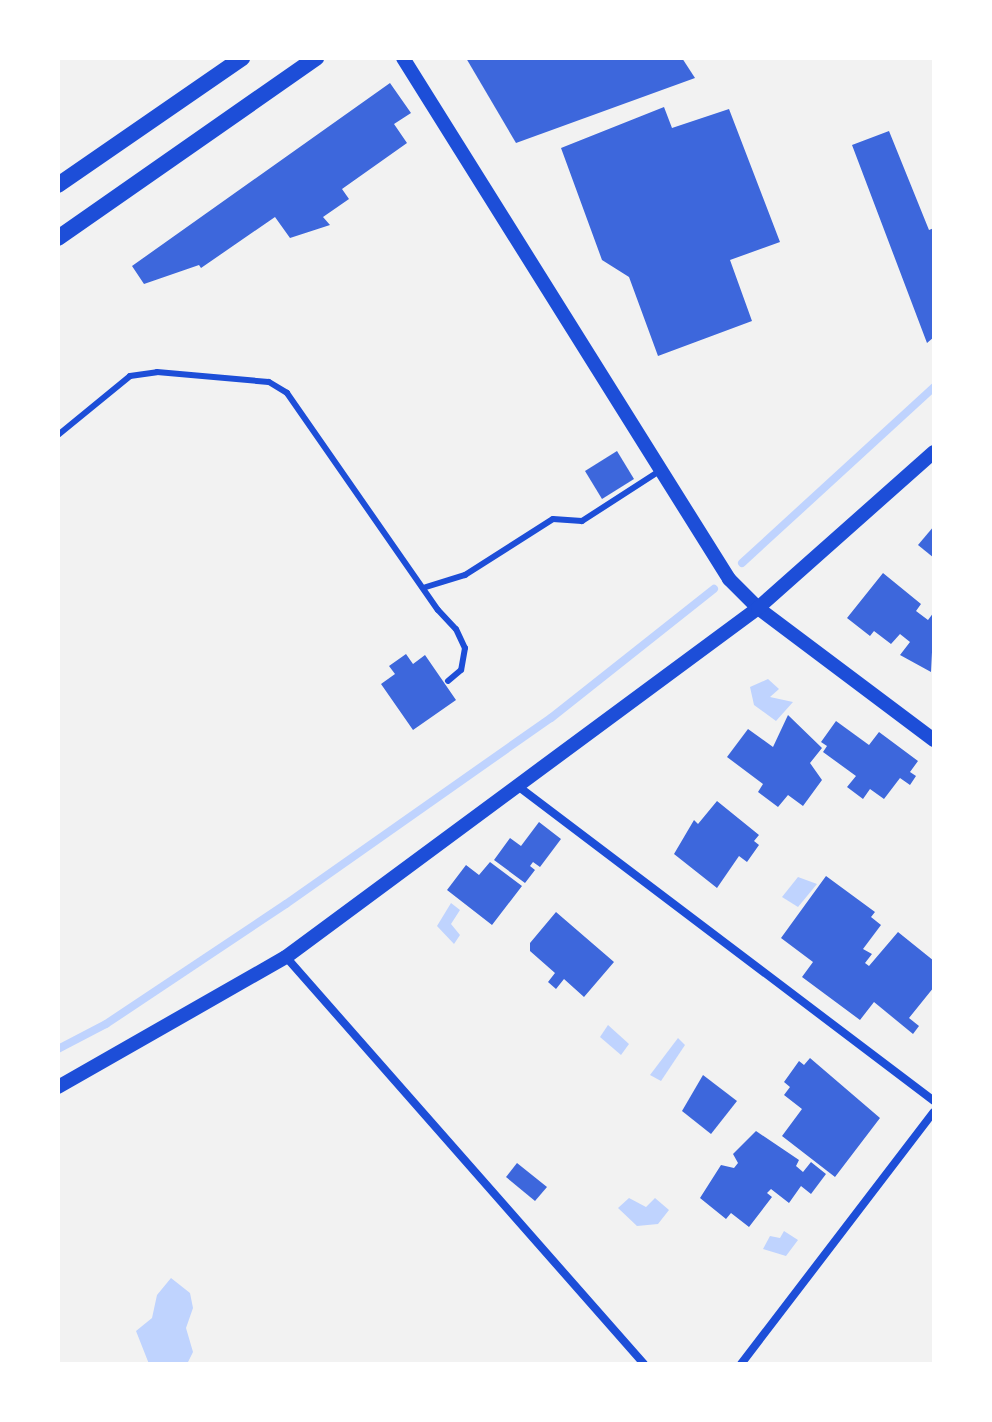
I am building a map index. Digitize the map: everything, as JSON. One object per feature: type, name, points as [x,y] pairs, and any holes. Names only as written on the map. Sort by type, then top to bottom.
[{"type":"main road","points":[[58,185],[242,58]]},
{"type":"main road","points":[[58,238],[316,58]]},
{"type":"street","points":[[403,58],[740,592],[934,740]]},
{"type":"street","points":[[58,1087],[286,957],[758,608],[934,452]]},
{"type":"street","points":[[519,787],[934,1101]]},
{"type":"street","points":[[286,957],[644,1364]]},
{"type":"street","points":[[741,1364],[934,1112]]},
{"type":"lane","points":[[58,435],[130,376],[157,372],[269,382],[299,408],[426,587],[465,648],[461,670],[448,681]]},
{"type":"lane","points":[[426,587],[465,575],[553,519],[582,521],[661,470]]},
{"type":"water","points":[[768,679],[779,689],[770,697],[793,702],[776,721],[754,705],[750,687]]},
{"type":"water","points":[[798,877],[817,884],[798,907],[782,897]]},
{"type":"water","points":[[451,903],[460,910],[451,924],[460,935],[454,944],[437,926]]},
{"type":"water","points":[[608,1025],[629,1044],[621,1055],[600,1037]]},
{"type":"water","points":[[678,1038],[685,1045],[661,1081],[650,1075]]},
{"type":"water","points":[[629,1198],[646,1207],[655,1198],[669,1210],[658,1224],[637,1226],[618,1208]]},
{"type":"water","points":[[784,1231],[798,1240],[786,1256],[763,1249],[770,1236],[780,1238]]},
{"type":"water","points":[[171,1278],[190,1293],[193,1308],[186,1328],[193,1352],[187,1364],[149,1364],[136,1331],[152,1318],[157,1295]]},
{"type":"building","points":[[466,58],[682,58],[695,78],[516,143]]},
{"type":"building","points":[[390,83],[411,113],[394,124],[407,143],[342,189],[349,199],[323,217],[330,225],[290,238],[275,217],[201,268],[199,265],[144,284],[132,266]]},
{"type":"building","points":[[664,107],[672,128],[729,109],[780,242],[730,260],[752,321],[658,356],[629,277],[602,260],[561,148]]},
{"type":"building","points":[[889,131],[929,230],[934,228],[934,337],[927,343],[852,145]]},
{"type":"building","points":[[617,451],[634,479],[602,499],[585,471]]},
{"type":"building","points":[[934,526],[934,558],[918,545]]},
{"type":"building","points":[[883,573],[921,604],[916,611],[928,620],[934,612],[931,672],[900,655],[910,642],[900,634],[891,644],[874,631],[870,636],[847,618]]},
{"type":"building","points":[[406,654],[413,664],[425,655],[456,700],[413,730],[381,684],[395,674],[389,666]]},
{"type":"building","points":[[788,715],[822,748],[810,763],[822,780],[803,806],[788,795],[778,807],[758,792],[763,784],[727,757],[748,729],[773,747]]},
{"type":"building","points":[[836,721],[869,745],[879,732],[918,761],[910,772],[916,776],[910,785],[900,778],[884,799],[870,789],[863,799],[847,787],[856,776],[823,752],[827,746],[821,742]]},
{"type":"building","points":[[717,801],[759,835],[754,841],[759,845],[747,862],[739,856],[717,888],[674,854],[694,820],[698,824]]},
{"type":"building","points":[[539,822],[561,839],[540,867],[533,862],[530,866],[535,870],[525,883],[494,860],[510,838],[521,846]]},
{"type":"building","points":[[490,862],[522,886],[492,925],[447,890],[466,865],[479,875]]},
{"type":"building","points":[[826,876],[875,912],[871,917],[881,925],[863,949],[872,954],[865,963],[869,966],[898,932],[934,961],[934,987],[909,1018],[919,1026],[913,1034],[874,1002],[860,1020],[802,977],[813,962],[781,938]]},
{"type":"building","points":[[556,912],[614,962],[584,997],[564,979],[556,989],[548,982],[555,973],[530,951],[530,943]]},
{"type":"building","points":[[810,1058],[880,1118],[835,1177],[782,1136],[802,1109],[784,1095],[790,1087],[784,1082],[799,1061],[804,1065]]},
{"type":"building","points":[[703,1075],[737,1101],[711,1134],[682,1111]]},
{"type":"building","points":[[756,1131],[799,1160],[796,1166],[803,1172],[811,1162],[826,1174],[811,1194],[801,1186],[789,1203],[771,1189],[767,1193],[772,1197],[749,1227],[731,1213],[726,1219],[700,1198],[721,1165],[734,1168],[738,1163],[733,1154]]},
{"type":"building","points":[[517,1163],[547,1187],[535,1201],[506,1177]]},
{"type":"waterway","points":[[742,563],[934,387]]},
{"type":"waterway","points":[[58,1049],[106,1024],[286,904],[551,718],[714,589]]}]
